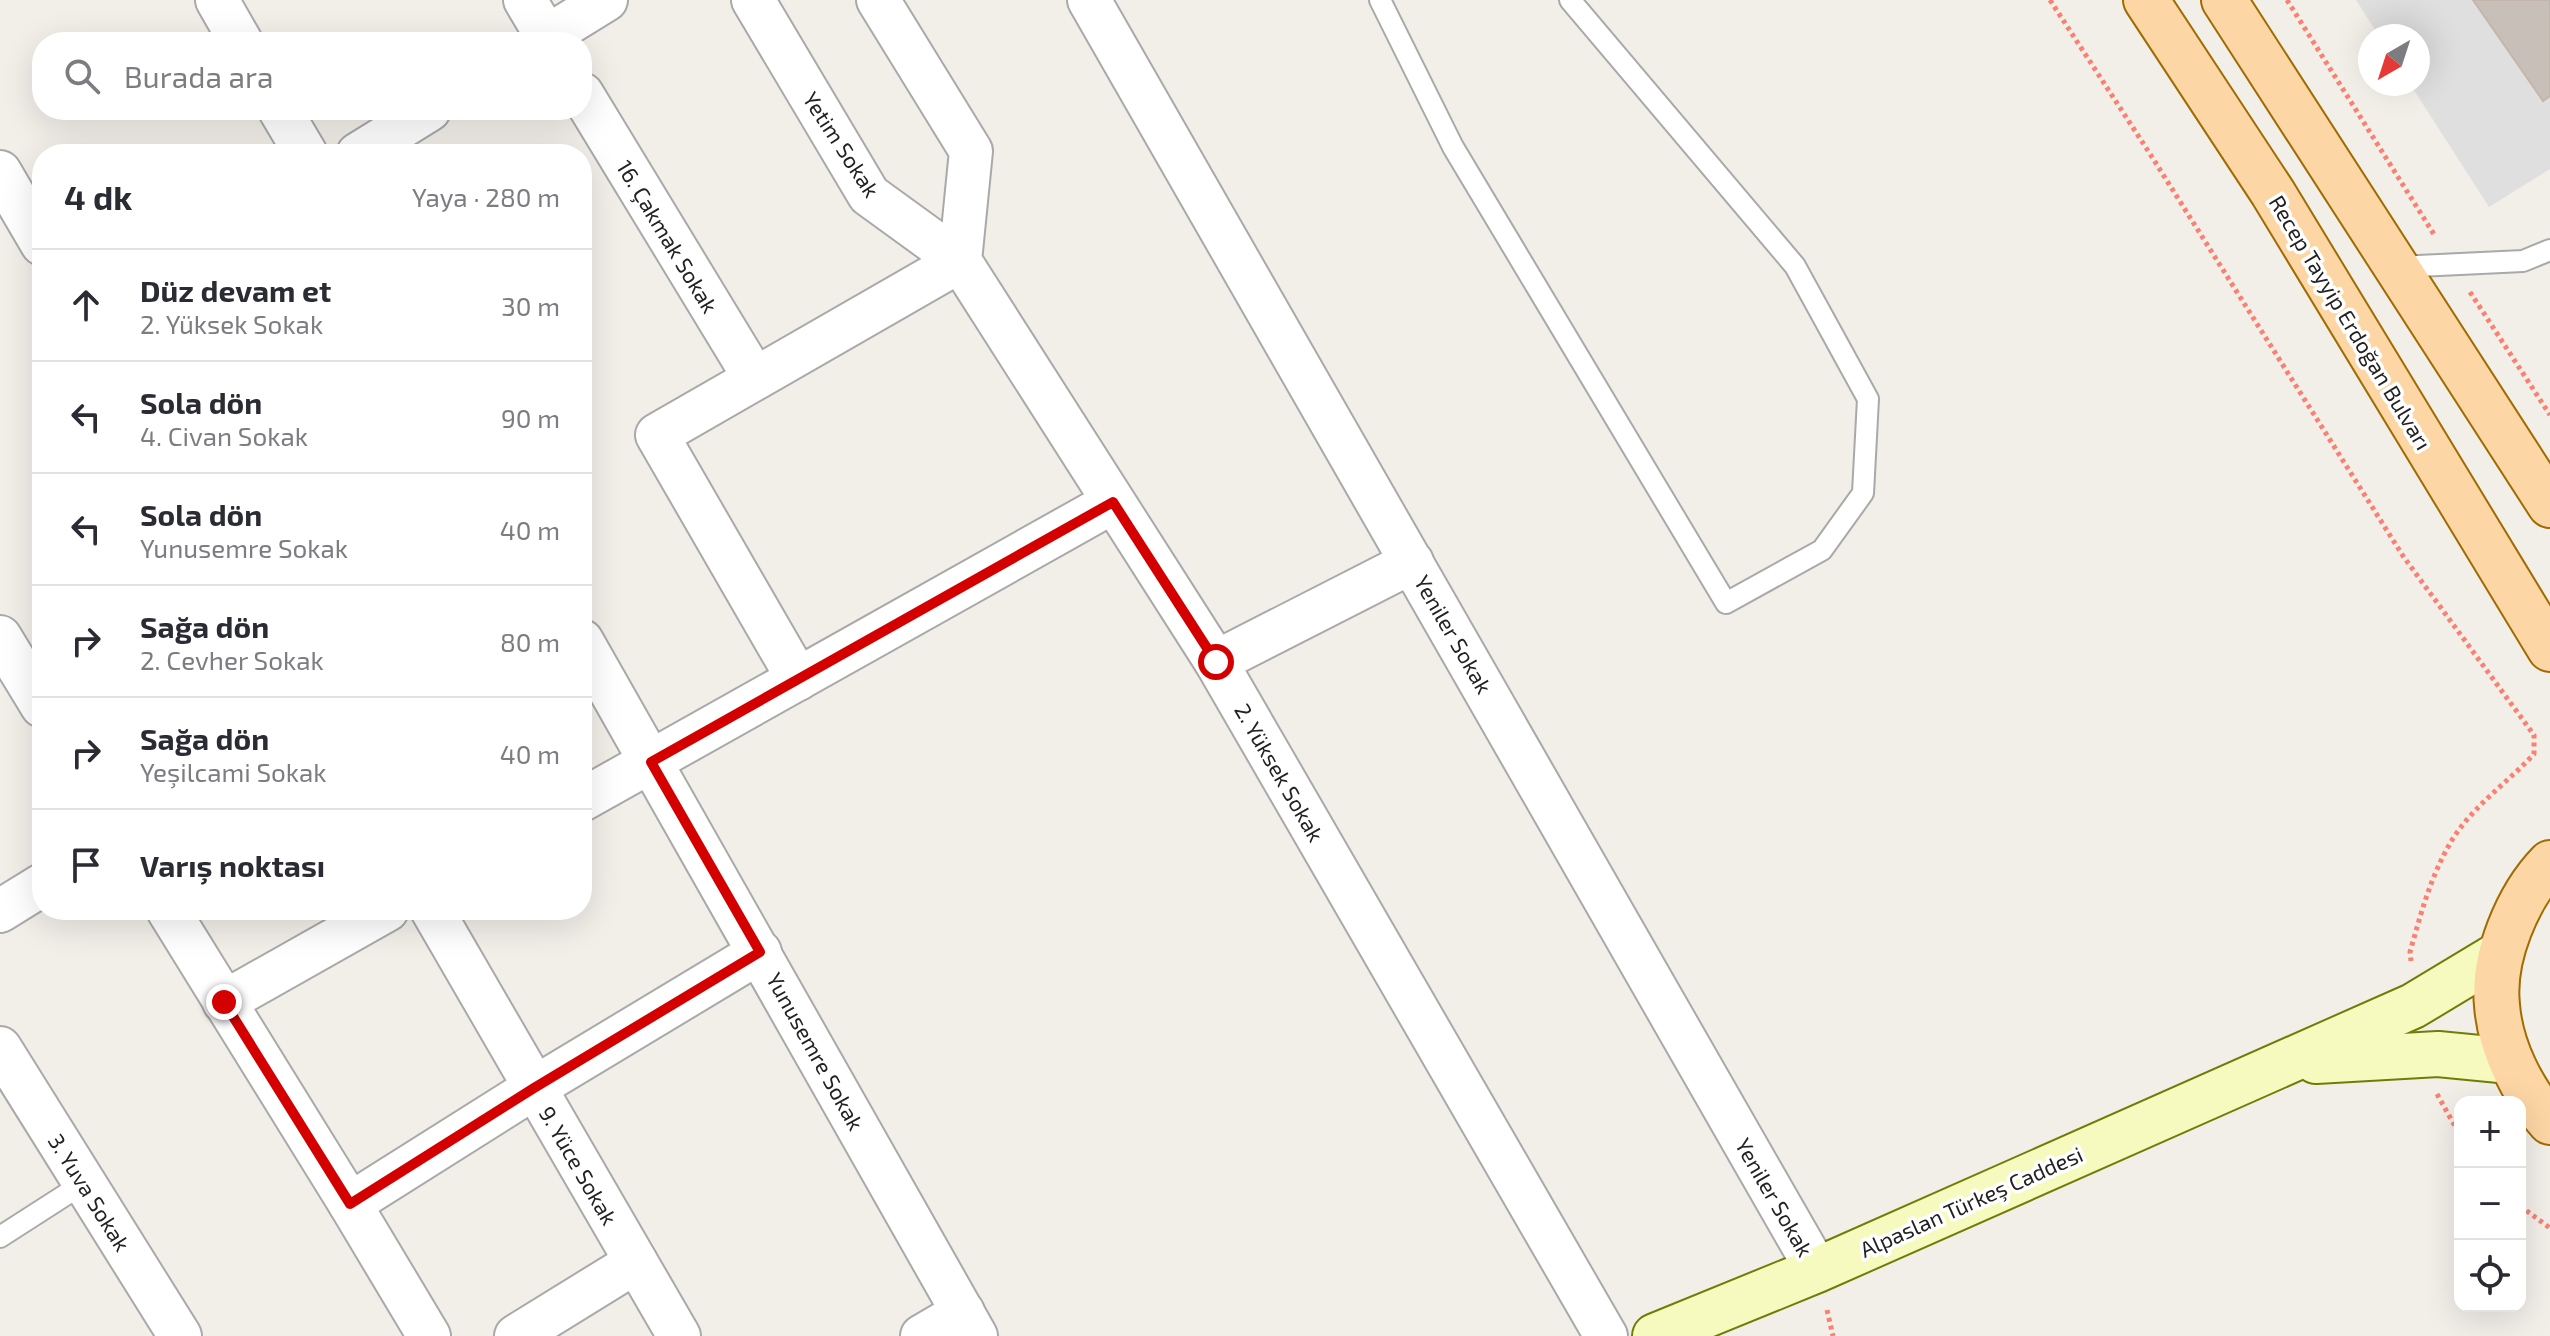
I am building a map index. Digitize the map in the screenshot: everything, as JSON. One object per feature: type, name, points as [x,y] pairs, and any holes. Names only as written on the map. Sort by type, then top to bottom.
[{"type":"main road","name":"Recep Tayyip Erdoğan Bulvarı","points":[[2146,0],[2273,193],[2550,649]]},
{"type":"main road","points":[[2224,0],[2550,504]]},
{"type":"main road","points":[[2550,863],[2527,892],[2501,953],[2496,1004],[2510,1061],[2541,1113],[2550,1122]]},
{"type":"main road","name":"Alpaslan Türkeş Caddesi","points":[[1655,1336],[1817,1270],[2413,1006],[2501,953]]},
{"type":"main road","name":"Alpaslan Türkeş Caddesi","points":[[2286,1063],[2438,1054],[2510,1061]]},
{"type":"street","points":[[217,0],[235,32]]},
{"type":"street","points":[[525,0],[541,32]]},
{"type":"street","points":[[557,32],[606,0]]},
{"type":"street","name":"Yetim Sokak","points":[[753,0],[869,195],[960,261]]},
{"type":"street","points":[[798,679],[657,435],[960,261],[971,151],[878,0]]},
{"type":"street","name":"Yeniler Sokak","points":[[1089,0],[1817,1270]]},
{"type":"street","name":"16. Çakmak Sokak","points":[[592,110],[754,377]]},
{"type":"street","points":[[286,120],[300,144]]},
{"type":"street","points":[[374,144],[413,120]]},
{"type":"street","points":[[0,172],[32,227]]},
{"type":"street","name":"2. Yüksek Sokak","points":[[960,261],[1216,662],[1606,1336]]},
{"type":"street","points":[[592,794],[1113,502]]},
{"type":"street","points":[[1216,662],[1412,562]]},
{"type":"street","points":[[0,637],[32,690]]},
{"type":"street","name":"Yunusemre Sokak","points":[[592,659],[970,1324]]},
{"type":"street","points":[[0,911],[32,891]]},
{"type":"street","points":[[174,920],[429,1336]]},
{"type":"street","points":[[224,1002],[369,920]]},
{"type":"street","name":"9. Yüce Sokak","points":[[438,920],[679,1336]]},
{"type":"street","points":[[350,1204],[534,1088],[760,952]]},
{"type":"street","name":"3. Yuva Sokak","points":[[0,1048],[180,1336]]},
{"type":"street","points":[[516,1336],[636,1262]]},
{"type":"street","points":[[922,1336],[970,1324]]},
{"type":"lane","points":[[1380,0],[1453,147],[1726,603],[1822,550],[1863,493],[1868,399],[1795,266],[1570,0]]},
{"type":"lane","points":[[2397,267],[2523,261],[2550,250]]},
{"type":"lane","points":[[0,1237],[84,1183]]},
{"type":"path","points":[[2050,0],[2403,556],[2534,735],[2534,754],[2489,796],[2453,839],[2429,885],[2410,952],[2413,1006]]},
{"type":"path","points":[[2287,0],[2550,415]]},
{"type":"path","points":[[2418,1055],[2454,1124]]},
{"type":"path","points":[[2526,1210],[2550,1228]]},
{"type":"shaded area","points":[[2356,0],[2550,0],[2550,169],[2489,207],[2418,96],[2430,96],[2430,24],[2371,24]]},
{"type":"building","points":[[2473,0],[2550,0],[2550,96],[2543,101]]},
{"type":"route","points":[[224,1002],[350,1204],[534,1088],[760,952],[651,762],[1113,502],[1216,662]]}]
